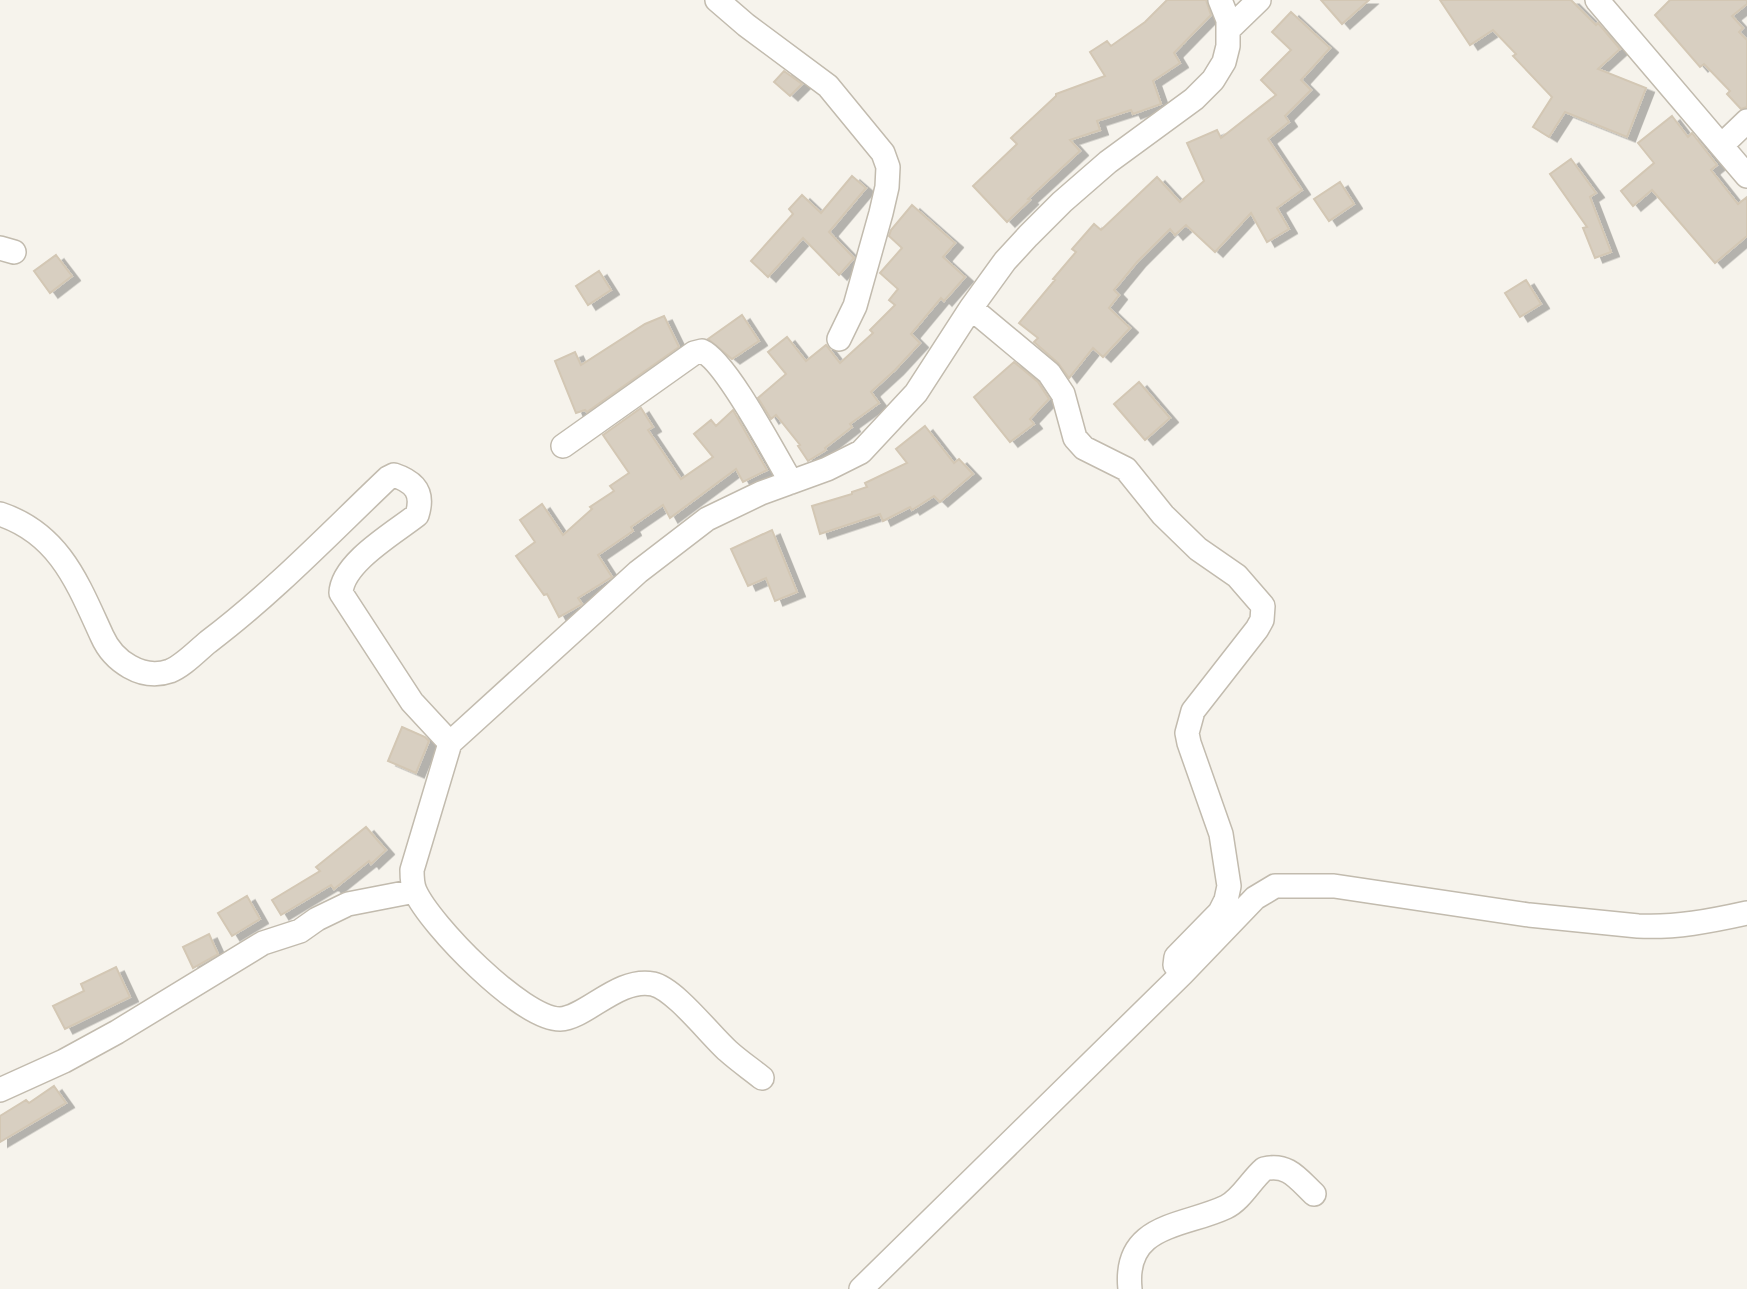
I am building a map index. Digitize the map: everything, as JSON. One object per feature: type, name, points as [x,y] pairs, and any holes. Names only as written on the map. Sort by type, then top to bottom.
[{"type":"street","points":[[717,0],[828,86],[883,153],[888,167],[884,200],[855,306],[839,339]]},
{"type":"street","points":[[762,1078],[728,1051],[675,997],[654,984],[621,989],[563,1019],[545,1015],[514,997],[459,949],[441,929],[415,891],[412,870],[450,743],[638,572],[707,519],[761,492],[827,469],[861,452],[916,393],[1005,261],[1062,202],[1108,162],[1194,99],[1213,80],[1224,62],[1228,46],[1229,29],[1220,0]]},
{"type":"street","points":[[1229,29],[1259,0]]},
{"type":"street","points":[[1597,0],[1747,176]]},
{"type":"street","points":[[1722,145],[1747,121]]},
{"type":"street","points":[[971,308],[1035,361],[1058,384],[1075,438],[1084,448],[1126,469],[1163,515],[1198,549],[1237,576],[1263,606],[1262,620],[1257,629],[1194,711],[1189,724],[1189,743],[1221,834],[1229,886],[1220,912],[1176,957],[1175,965],[1182,974]]},
{"type":"street","points":[[563,446],[694,353],[702,351],[713,358],[740,396],[791,482]]},
{"type":"street","points":[[0,514],[50,543],[89,604],[103,638],[114,654],[132,669],[150,675],[171,670],[239,619],[388,478],[394,475],[402,477],[414,485],[419,496],[421,504],[417,515],[345,574],[341,593],[419,712],[450,743]]},
{"type":"street","points":[[862,1289],[1182,974],[1255,898],[1268,890],[1283,885],[1334,886],[1529,915],[1655,927],[1747,914]]},
{"type":"street","points":[[0,1090],[64,1061],[117,1032],[263,943],[300,931],[317,919],[348,904],[415,891]]},
{"type":"street","points":[[1130,1289],[1129,1272],[1143,1242],[1159,1229],[1228,1206],[1264,1169],[1287,1169],[1314,1194]]},
{"type":"building","points":[[1167,0],[1206,0],[1211,15],[1174,53],[1180,63],[1153,81],[1161,104],[1133,114],[1131,110],[1097,121],[1100,130],[1070,140],[1080,151],[1007,222],[973,186],[1017,144],[1011,138],[1056,94],[1105,76],[1090,52],[1107,41],[1111,46],[1145,22]]},
{"type":"building","points":[[1321,0],[1369,0],[1342,24]]},
{"type":"building","points":[[1440,0],[1571,0],[1596,25],[1598,23],[1620,49],[1598,69],[1646,88],[1627,137],[1565,112],[1549,137],[1533,127],[1552,97],[1513,56],[1516,54],[1493,30],[1470,45]]},
{"type":"building","points":[[1670,0],[1747,0],[1747,4],[1732,16],[1743,28],[1739,32],[1747,40],[1747,107],[1741,109],[1727,94],[1730,91],[1704,64],[1700,67],[1655,15]]},
{"type":"building","points":[[1291,12],[1330,48],[1301,80],[1311,90],[1285,116],[1289,122],[1268,139],[1302,190],[1277,208],[1289,229],[1267,242],[1251,213],[1215,252],[1186,225],[1175,235],[1170,229],[1114,290],[1119,295],[1109,308],[1130,328],[1103,357],[1093,348],[1069,378],[1058,363],[1034,342],[1038,338],[1019,323],[1055,280],[1053,279],[1076,252],[1072,249],[1094,224],[1101,230],[1157,177],[1180,202],[1204,181],[1187,143],[1217,130],[1221,138],[1276,95],[1261,80],[1291,50],[1272,32]]},
{"type":"building","points":[[784,71],[802,84],[790,96],[774,82]]},
{"type":"building","points":[[1672,116],[1688,137],[1692,133],[1717,165],[1711,170],[1738,204],[1747,197],[1747,236],[1715,263],[1652,190],[1633,206],[1621,191],[1654,163],[1638,143]]},
{"type":"building","points":[[1571,159],[1596,193],[1590,197],[1611,252],[1595,258],[1583,228],[1587,227],[1550,174]]},
{"type":"building","points":[[852,176],[866,188],[829,232],[854,258],[839,275],[803,238],[768,277],[751,261],[793,214],[789,209],[802,195],[821,213]]},
{"type":"building","points":[[1340,182],[1354,204],[1329,221],[1314,199]]},
{"type":"building","points":[[912,205],[955,243],[943,257],[965,277],[944,301],[941,298],[911,334],[920,343],[871,392],[879,403],[850,424],[852,427],[825,448],[826,450],[808,461],[798,446],[800,445],[776,415],[771,419],[758,398],[786,374],[768,352],[787,337],[806,361],[826,345],[840,363],[873,333],[870,330],[895,305],[889,300],[898,289],[880,273],[902,248],[889,236]]},
{"type":"building","points":[[56,255],[72,276],[50,293],[34,271]]},
{"type":"building","points":[[599,271],[611,290],[588,305],[576,286]]},
{"type":"building","points":[[1526,280],[1541,304],[1520,317],[1505,293]]},
{"type":"building","points":[[742,315],[759,341],[732,359],[708,339]]},
{"type":"building","points":[[664,316],[679,347],[587,412],[585,410],[576,413],[555,361],[575,352],[581,365],[645,324]]},
{"type":"building","points":[[1014,362],[1038,382],[1049,399],[1030,419],[1034,424],[1010,442],[974,397]]},
{"type":"building","points":[[1139,382],[1170,418],[1145,440],[1114,404]]},
{"type":"building","points":[[641,408],[653,427],[648,430],[681,479],[713,457],[694,434],[711,420],[716,426],[733,410],[767,470],[743,482],[736,469],[670,518],[663,505],[631,527],[633,531],[598,555],[612,577],[578,598],[582,604],[559,617],[547,594],[544,595],[516,556],[535,542],[520,520],[542,504],[563,535],[592,509],[590,507],[614,491],[610,486],[629,473],[603,435]]},
{"type":"building","points":[[925,426],[954,463],[959,459],[973,474],[940,502],[934,496],[912,510],[910,507],[883,521],[880,514],[820,534],[812,506],[852,494],[867,487],[865,483],[907,463],[896,449]]},
{"type":"building","points":[[772,530],[797,592],[775,601],[766,578],[748,586],[731,549]]},
{"type":"building","points":[[402,727],[429,741],[416,773],[388,761]]},
{"type":"building","points":[[366,827],[386,850],[371,864],[369,861],[334,889],[331,885],[281,915],[272,900],[320,871],[316,867]]},
{"type":"building","points":[[247,896],[260,919],[232,936],[218,913]]},
{"type":"building","points":[[209,934],[218,954],[193,968],[183,947]]},
{"type":"building","points":[[116,967],[130,997],[65,1029],[53,1006],[84,991],[81,984]]},
{"type":"building","points":[[54,1086],[66,1103],[0,1142],[0,1116],[26,1100],[29,1103]]}]
